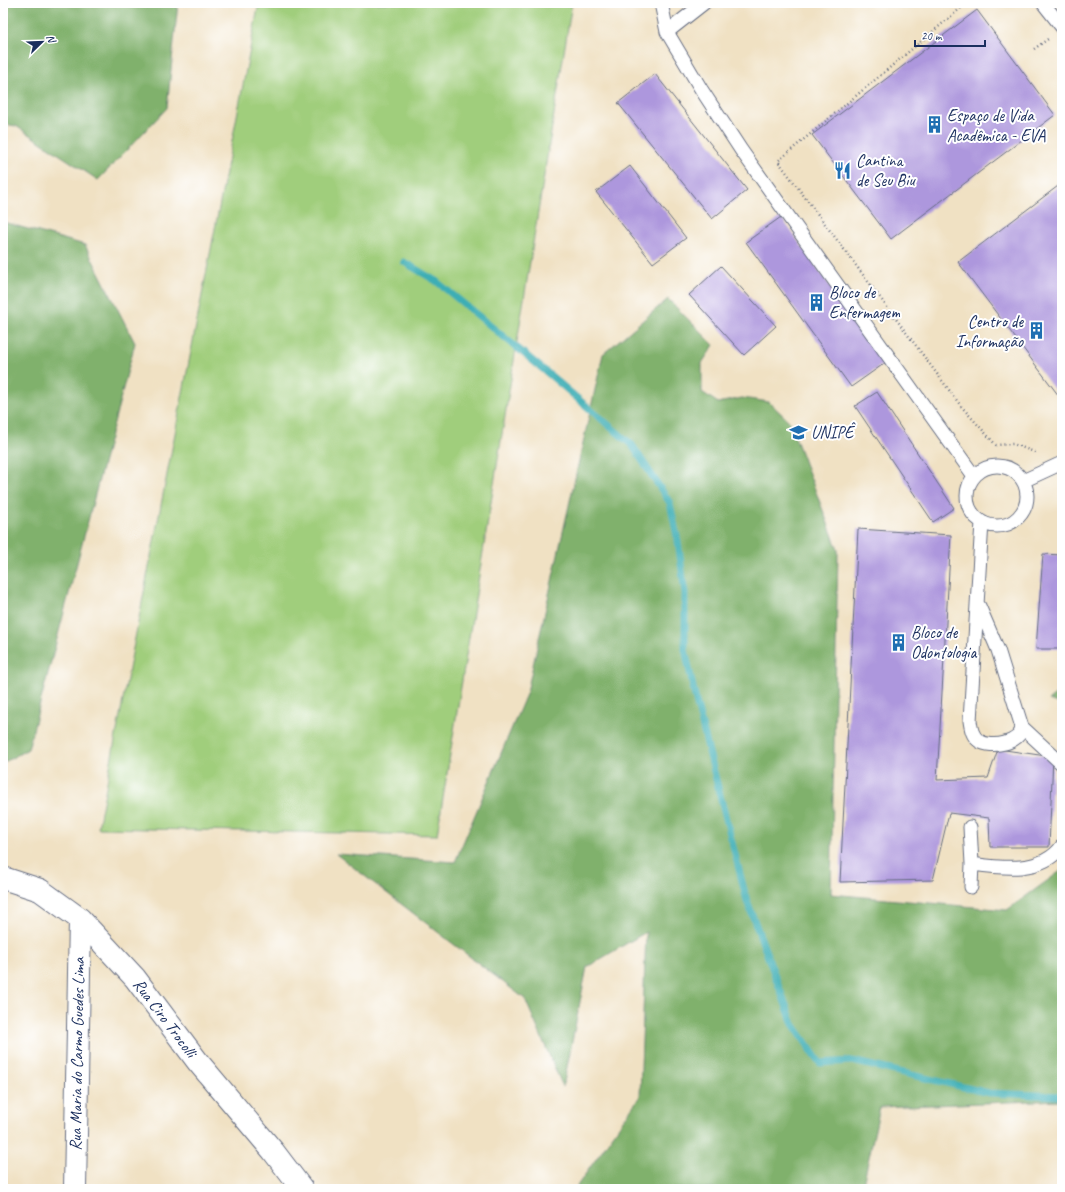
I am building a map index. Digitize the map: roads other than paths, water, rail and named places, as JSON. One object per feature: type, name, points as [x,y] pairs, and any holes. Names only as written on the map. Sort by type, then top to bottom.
[{"type":"street","name":"Rua Ciro Trocolli","points":[[3,878],[40,890],[80,919],[134,978],[198,1062],[273,1151],[302,1189]]},
{"type":"street","name":"Rua Maria do Carmo Guedes Lima","points":[[75,1189],[80,919]]},
{"type":"lane","points":[[661,3],[667,32],[701,89],[741,150],[974,476]]},
{"type":"lane","points":[[667,32],[704,3]]},
{"type":"lane","points":[[1043,3],[1062,27]]},
{"type":"lane","points":[[1023,481],[1062,463]]},
{"type":"lane","points":[[1000,466],[1015,472],[1023,481],[1026,500],[1023,510],[1018,518],[1010,523],[1000,526],[990,526],[973,515],[968,505],[966,495],[969,484],[974,476],[983,469],[1000,466]]},
{"type":"lane","points":[[977,602],[998,650],[1022,727],[1022,732],[1016,739],[1001,743],[991,744],[980,741],[972,731],[970,721],[977,602],[982,522]]},
{"type":"lane","points":[[1022,727],[1062,764]]},
{"type":"lane","points":[[970,827],[972,864],[971,888]]},
{"type":"lane","points":[[972,864],[995,867],[1024,867],[1039,864],[1053,855],[1062,846]]},
{"type":"waterway","points":[[404,262],[436,281],[632,445],[670,503],[678,541],[685,593],[685,649],[696,701],[747,901],[793,1024],[820,1063],[852,1061],[989,1093],[1062,1096]]},
{"type":"place","name":"Espaço de Vida Acadêmica - EVA","points":[[934,125]]},
{"type":"place","name":"Cantina de Seu Biu","points":[[843,170]]},
{"type":"place","name":"Bloco de Enfermagem","points":[[816,302]]},
{"type":"place","name":"Centro de Informação","points":[[1036,331]]},
{"type":"place","name":"UNIPÊ","points":[[798,432]]},
{"type":"place","name":"Bloco de Odontologia","points":[[898,642]]}]
